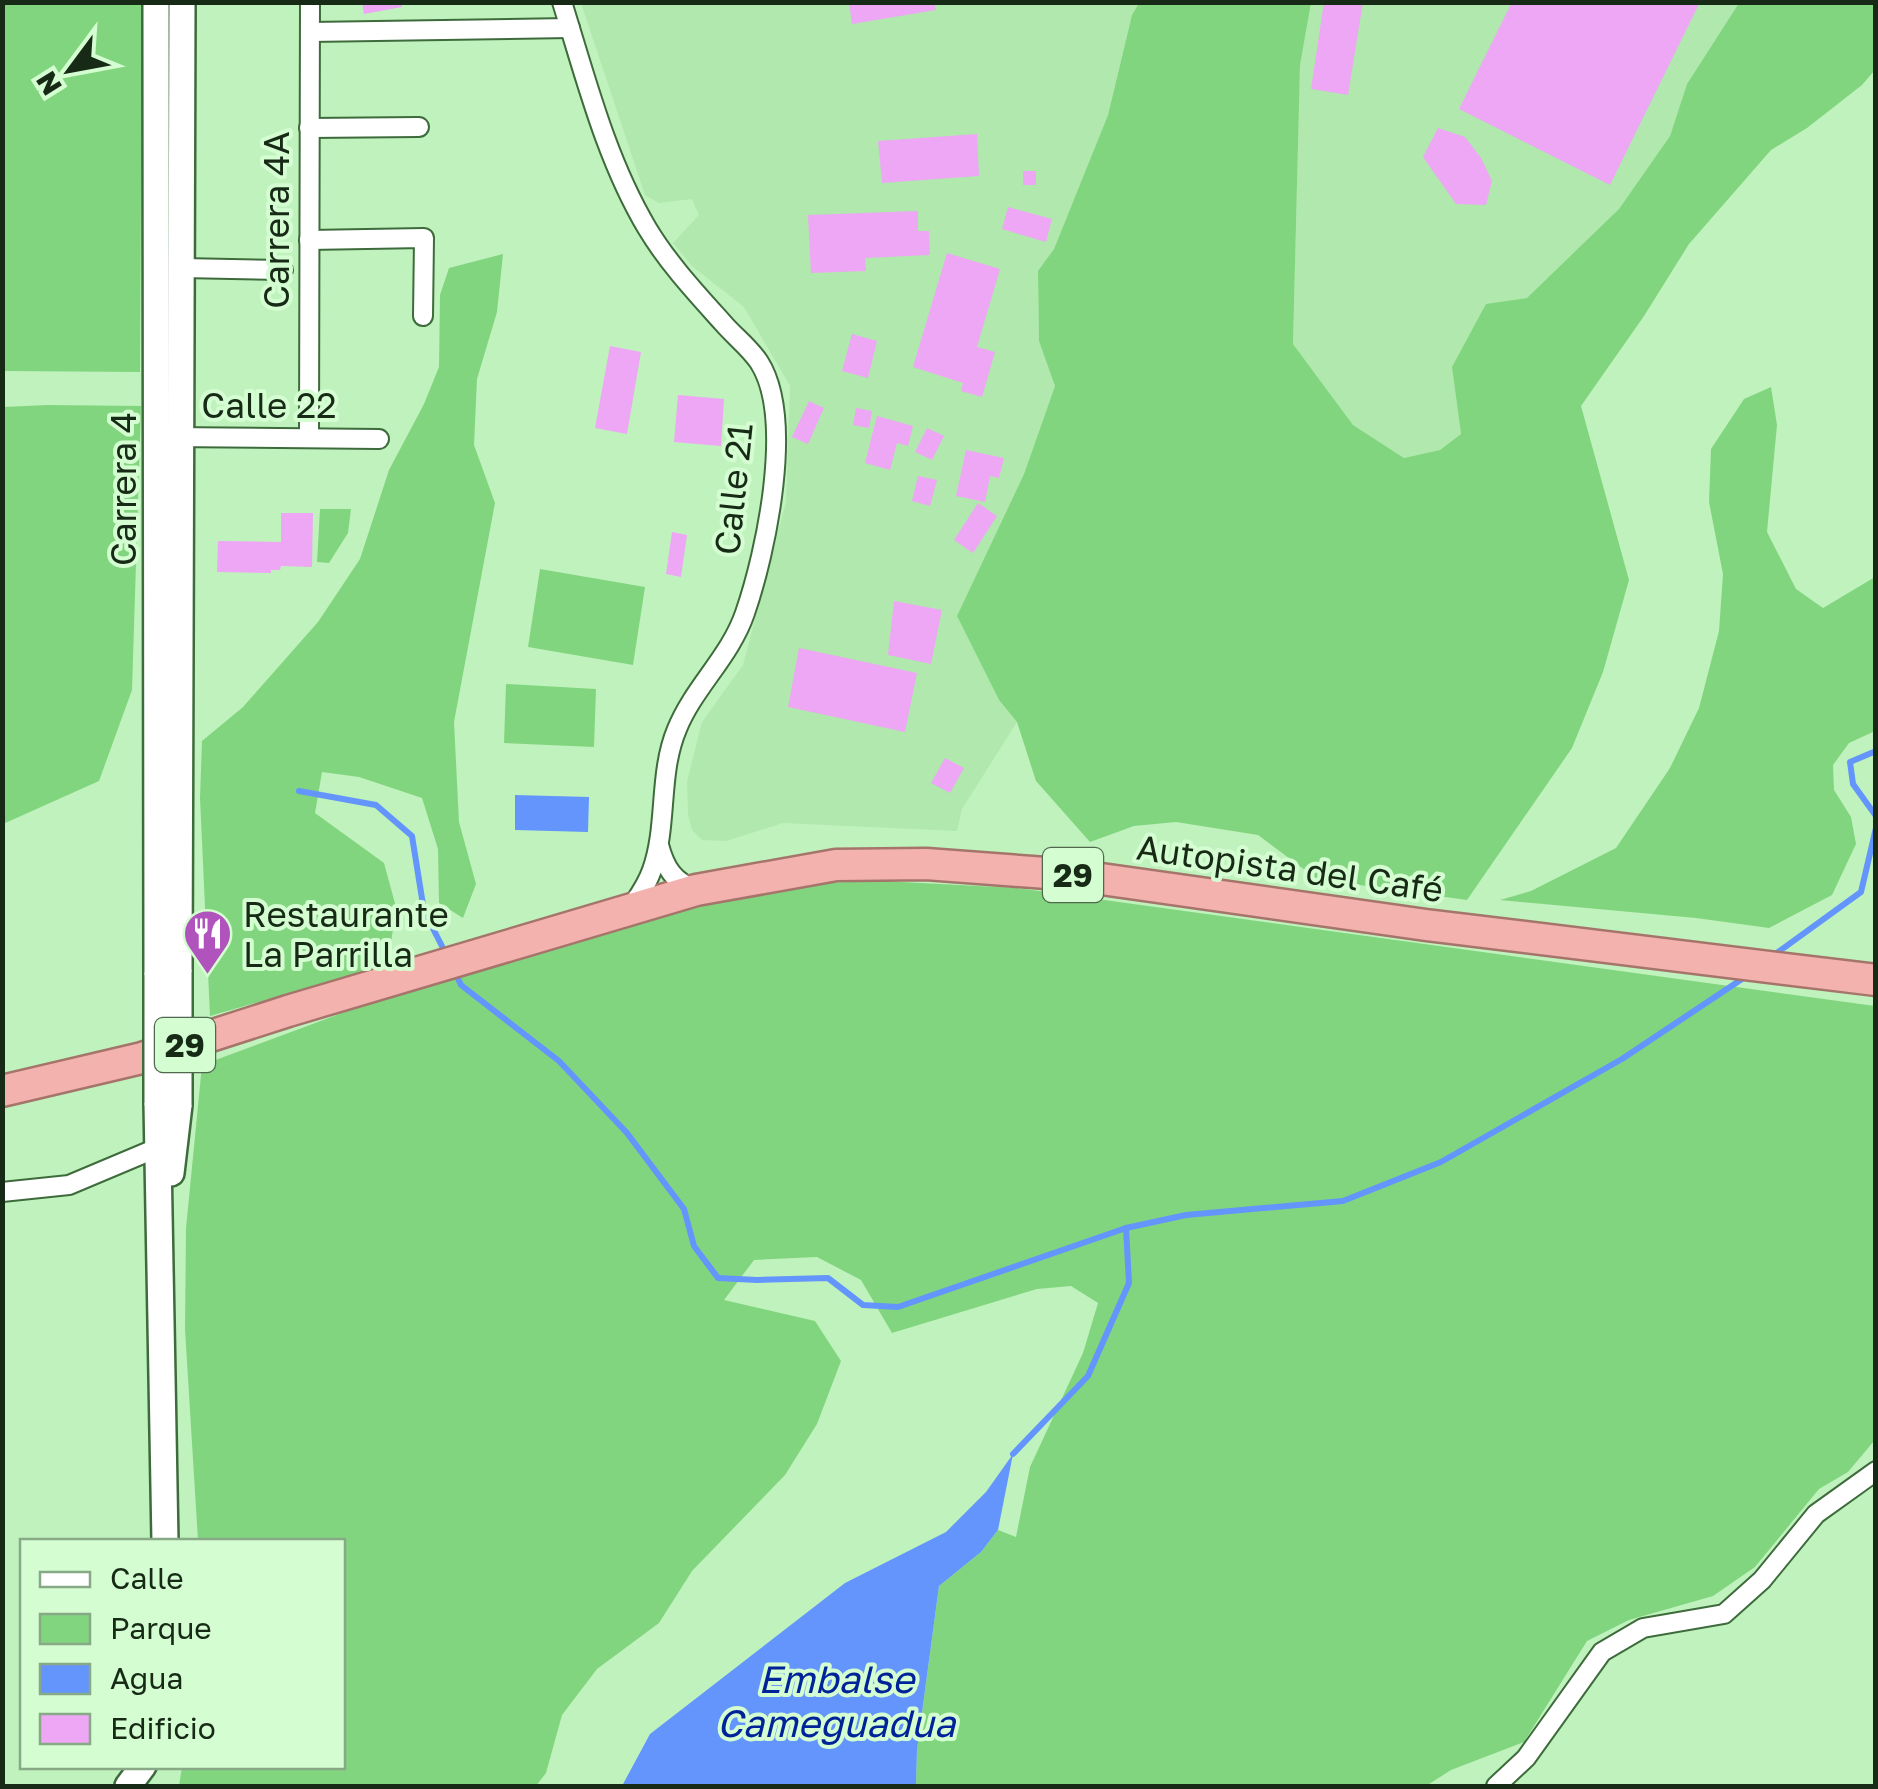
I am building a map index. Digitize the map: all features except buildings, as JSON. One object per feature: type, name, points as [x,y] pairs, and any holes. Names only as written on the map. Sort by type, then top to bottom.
[{"type":"highway","name":"Autopista del Café","points":[[2,1092],[142,1058],[696,890],[753,878],[880,863],[1073,875],[1426,925],[1876,980]]},
{"type":"main road","name":"Carrera 4","points":[[156,2],[170,437],[168,1104]]},
{"type":"main road","name":"Carrera 4","points":[[170,437],[182,268],[182,2]]},
{"type":"main road","points":[[165,1539],[158,1148],[168,1104]]},
{"type":"main road","points":[[159,1267],[168,1104]]},
{"type":"street","name":"Carrera 4A","points":[[309,438],[310,2]]},
{"type":"street","name":"Calle 21","points":[[562,2],[613,160],[646,225],[673,266],[758,360],[771,388],[774,407],[772,490],[750,597],[736,639],[685,710],[675,732],[666,765],[654,868],[630,909]]},
{"type":"street","points":[[310,32],[570,28]]},
{"type":"street","points":[[309,128],[418,127]]},
{"type":"street","points":[[309,240],[424,238],[423,316]]},
{"type":"street","points":[[182,268],[283,270]]},
{"type":"street","name":"Calle 22","points":[[170,437],[379,438]]},
{"type":"street","points":[[658,840],[666,867],[682,885],[696,890]]},
{"type":"street","points":[[2,1192],[69,1185],[158,1148]]},
{"type":"street","points":[[1496,1786],[1526,1758],[1602,1652],[1644,1628],[1724,1614],[1762,1580],[1816,1514],[1876,1471]]},
{"type":"shaded area","points":[[581,3],[1139,3],[1132,15],[1108,115],[1054,249],[1038,272],[1039,341],[1055,386],[1024,474],[957,616],[999,700],[1017,722],[962,809],[957,831],[783,823],[726,841],[702,840],[692,830],[687,782],[702,722],[743,665],[786,502],[790,386],[744,307],[692,266],[673,243],[699,215],[692,199],[659,203],[645,195]]},
{"type":"shaded area","points":[[1311,3],[1739,3],[1687,84],[1670,136],[1619,209],[1566,264],[1452,367],[1461,434],[1440,450],[1404,458],[1353,425],[1293,344],[1300,65]]},
{"type":"green space","points":[[3,2],[142,3],[140,372],[3,371]]},
{"type":"green space","points":[[1139,3],[1311,3],[1300,65],[1293,344],[1353,425],[1404,458],[1440,450],[1461,434],[1452,367],[1486,304],[1527,298],[1619,209],[1670,136],[1687,84],[1739,3],[1875,3],[1875,70],[1807,128],[1771,150],[1689,244],[1581,406],[1629,580],[1603,672],[1572,748],[1467,900],[1317,879],[1258,835],[1176,822],[1134,826],[1090,842],[1036,781],[1017,722],[999,700],[957,616],[1024,474],[1055,386],[1039,341],[1038,271],[1054,249],[1108,115],[1132,15]]},
{"type":"green space","points":[[503,254],[497,312],[477,379],[474,445],[495,503],[454,722],[459,822],[476,884],[463,918],[439,903],[438,849],[422,798],[359,777],[322,772],[315,813],[384,863],[396,907],[388,965],[210,1016],[200,798],[202,741],[243,707],[318,622],[360,559],[389,470],[439,367],[440,295],[449,268]]},
{"type":"green space","points":[[1771,387],[1777,425],[1767,532],[1796,589],[1823,608],[1875,577],[1875,731],[1849,743],[1833,765],[1834,790],[1851,817],[1856,844],[1832,895],[1769,928],[1500,900],[1531,891],[1616,848],[1670,768],[1699,708],[1719,631],[1723,574],[1709,502],[1711,449],[1744,399]]},
{"type":"green space","points":[[141,406],[132,690],[99,781],[3,824],[3,407]]},
{"type":"green space","points":[[320,509],[351,509],[348,533],[329,563],[317,562]]},
{"type":"green space","points":[[540,569],[645,587],[633,665],[528,647]]},
{"type":"green space","points":[[506,684],[596,689],[594,747],[504,743]]},
{"type":"green space","points":[[882,881],[1017,888],[1875,1006],[1874,1441],[1848,1472],[1819,1489],[1755,1567],[1713,1596],[1629,1620],[1587,1641],[1524,1742],[1451,1770],[1426,1786],[916,1786],[917,1750],[939,1586],[981,1552],[998,1530],[1016,1537],[1030,1467],[1083,1353],[1098,1303],[1071,1286],[1037,1289],[892,1333],[861,1280],[817,1257],[754,1260],[724,1300],[815,1321],[841,1361],[817,1424],[785,1475],[692,1571],[659,1623],[597,1669],[562,1715],[546,1773],[536,1786],[179,1786],[182,1769],[345,1769],[345,1539],[198,1539],[185,1329],[186,1228],[202,1065],[361,1006],[680,907],[788,884]]},
{"type":"water","points":[[515,795],[589,797],[588,832],[515,830]]},
{"type":"water","name":"Embalse Cameguadua","points":[[1013,1454],[998,1530],[981,1552],[939,1586],[917,1750],[916,1786],[622,1786],[650,1734],[845,1583],[946,1532],[986,1492]]},
{"type":"waterway","points":[[1876,751],[1850,762],[1853,784],[1876,816]]},
{"type":"waterway","points":[[299,791],[376,805],[412,836],[424,911],[446,954]]},
{"type":"waterway","points":[[1774,955],[1861,892],[1876,828]]},
{"type":"waterway","points":[[454,970],[461,985],[559,1061],[627,1133],[684,1209],[694,1246],[718,1278],[828,1278],[863,1305],[898,1307],[1126,1228],[1186,1215],[1343,1201],[1441,1162],[1622,1059],[1748,975]]},
{"type":"waterway","points":[[1013,1454],[1088,1376],[1129,1283],[1126,1228]]},
{"type":"place","name":"Restaurante La Parrilla","points":[[208,976]]}]
